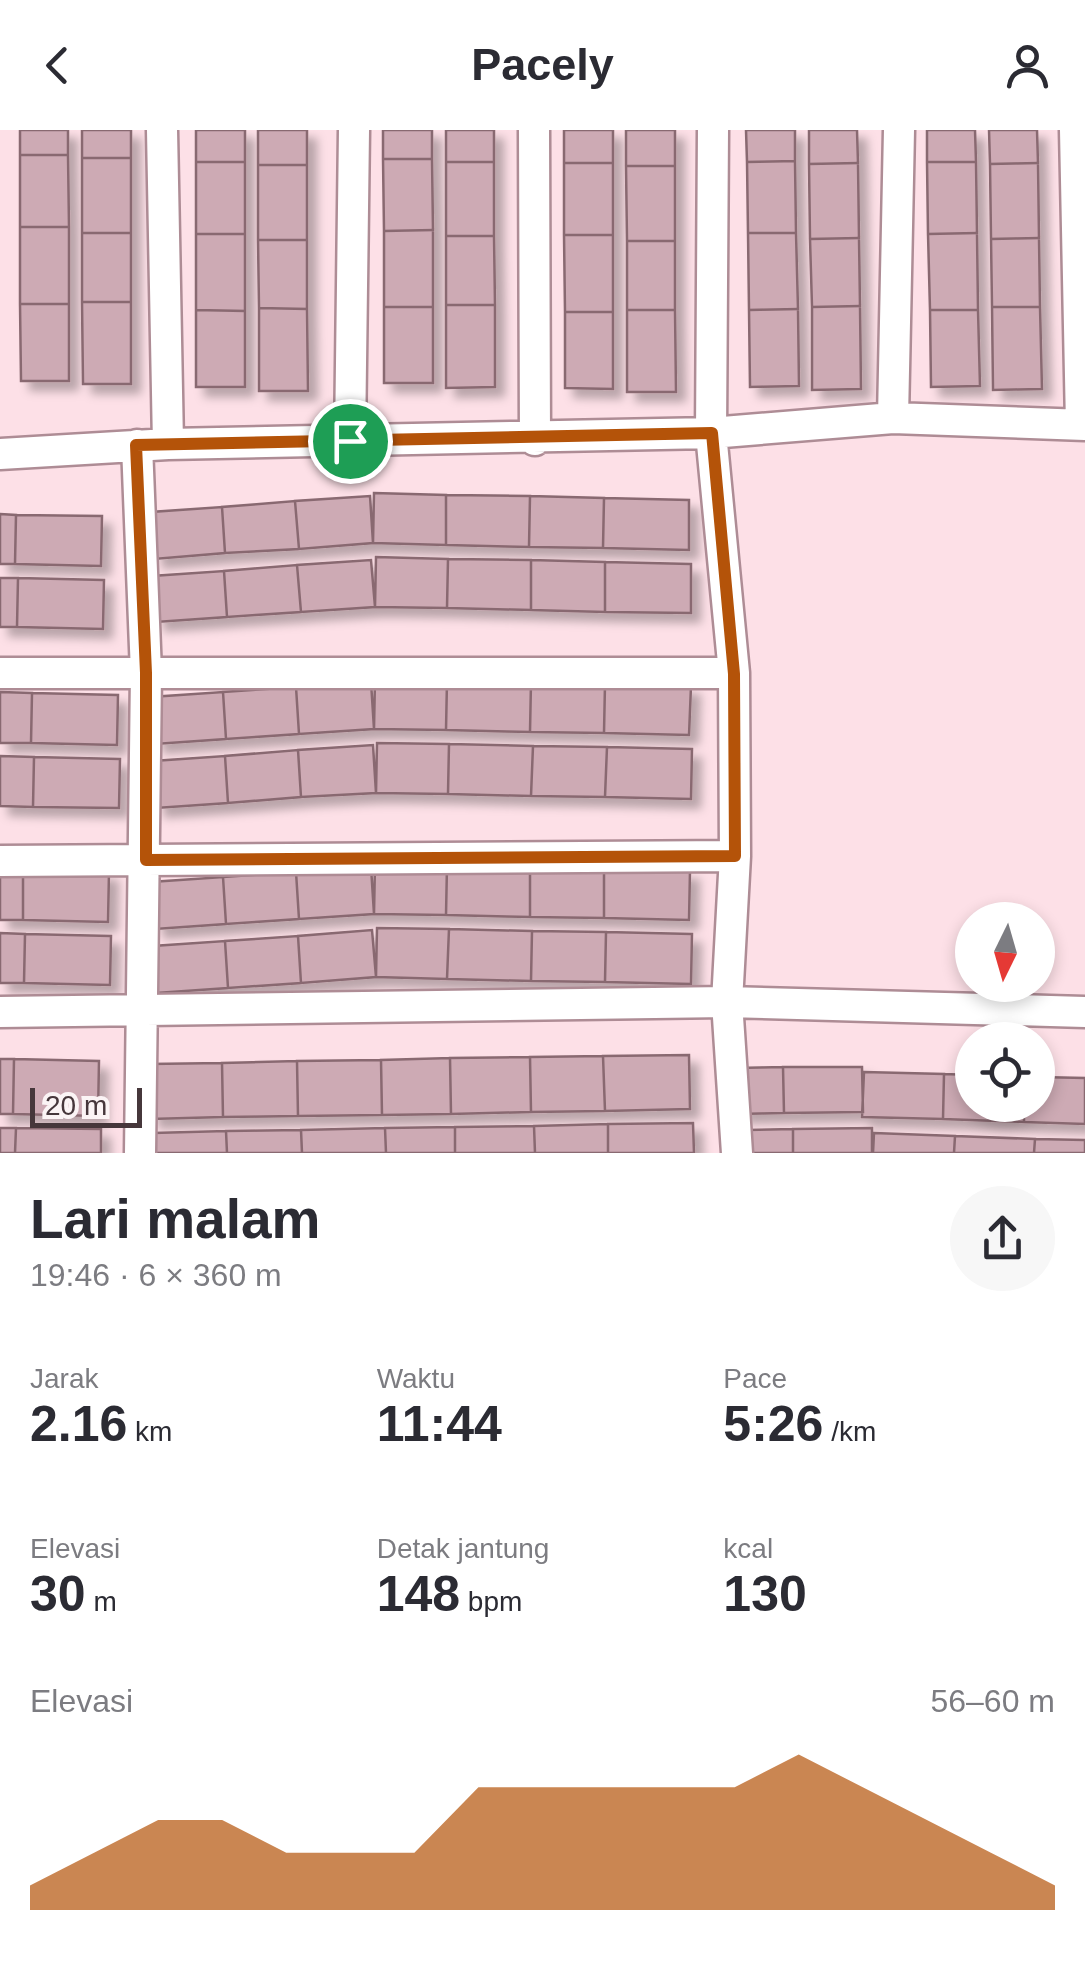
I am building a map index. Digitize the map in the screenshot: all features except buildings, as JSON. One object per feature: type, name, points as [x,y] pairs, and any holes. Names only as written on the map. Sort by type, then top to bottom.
[{"type":"street","points":[[162,130],[168,444]]},
{"type":"street","points":[[350,441],[354,130]]},
{"type":"street","points":[[534,130],[535,440]]},
{"type":"street","points":[[713,130],[712,433],[734,674],[735,856],[727,1002],[736,1153]]},
{"type":"street","points":[[893,418],[900,130]]},
{"type":"street","points":[[0,454],[168,444],[535,440],[712,433],[893,418],[1083,425],[1075,130]]},
{"type":"street","points":[[136,445],[146,673],[140,1153]]},
{"type":"street","points":[[0,673],[734,674]]},
{"type":"street","points":[[0,861],[735,856]]},
{"type":"street","points":[[0,1012],[727,1002],[1085,1012]]},
{"type":"route","points":[[712,433],[734,674],[735,856],[146,860],[146,673],[136,445],[350,441],[535,440],[712,433]]}]
